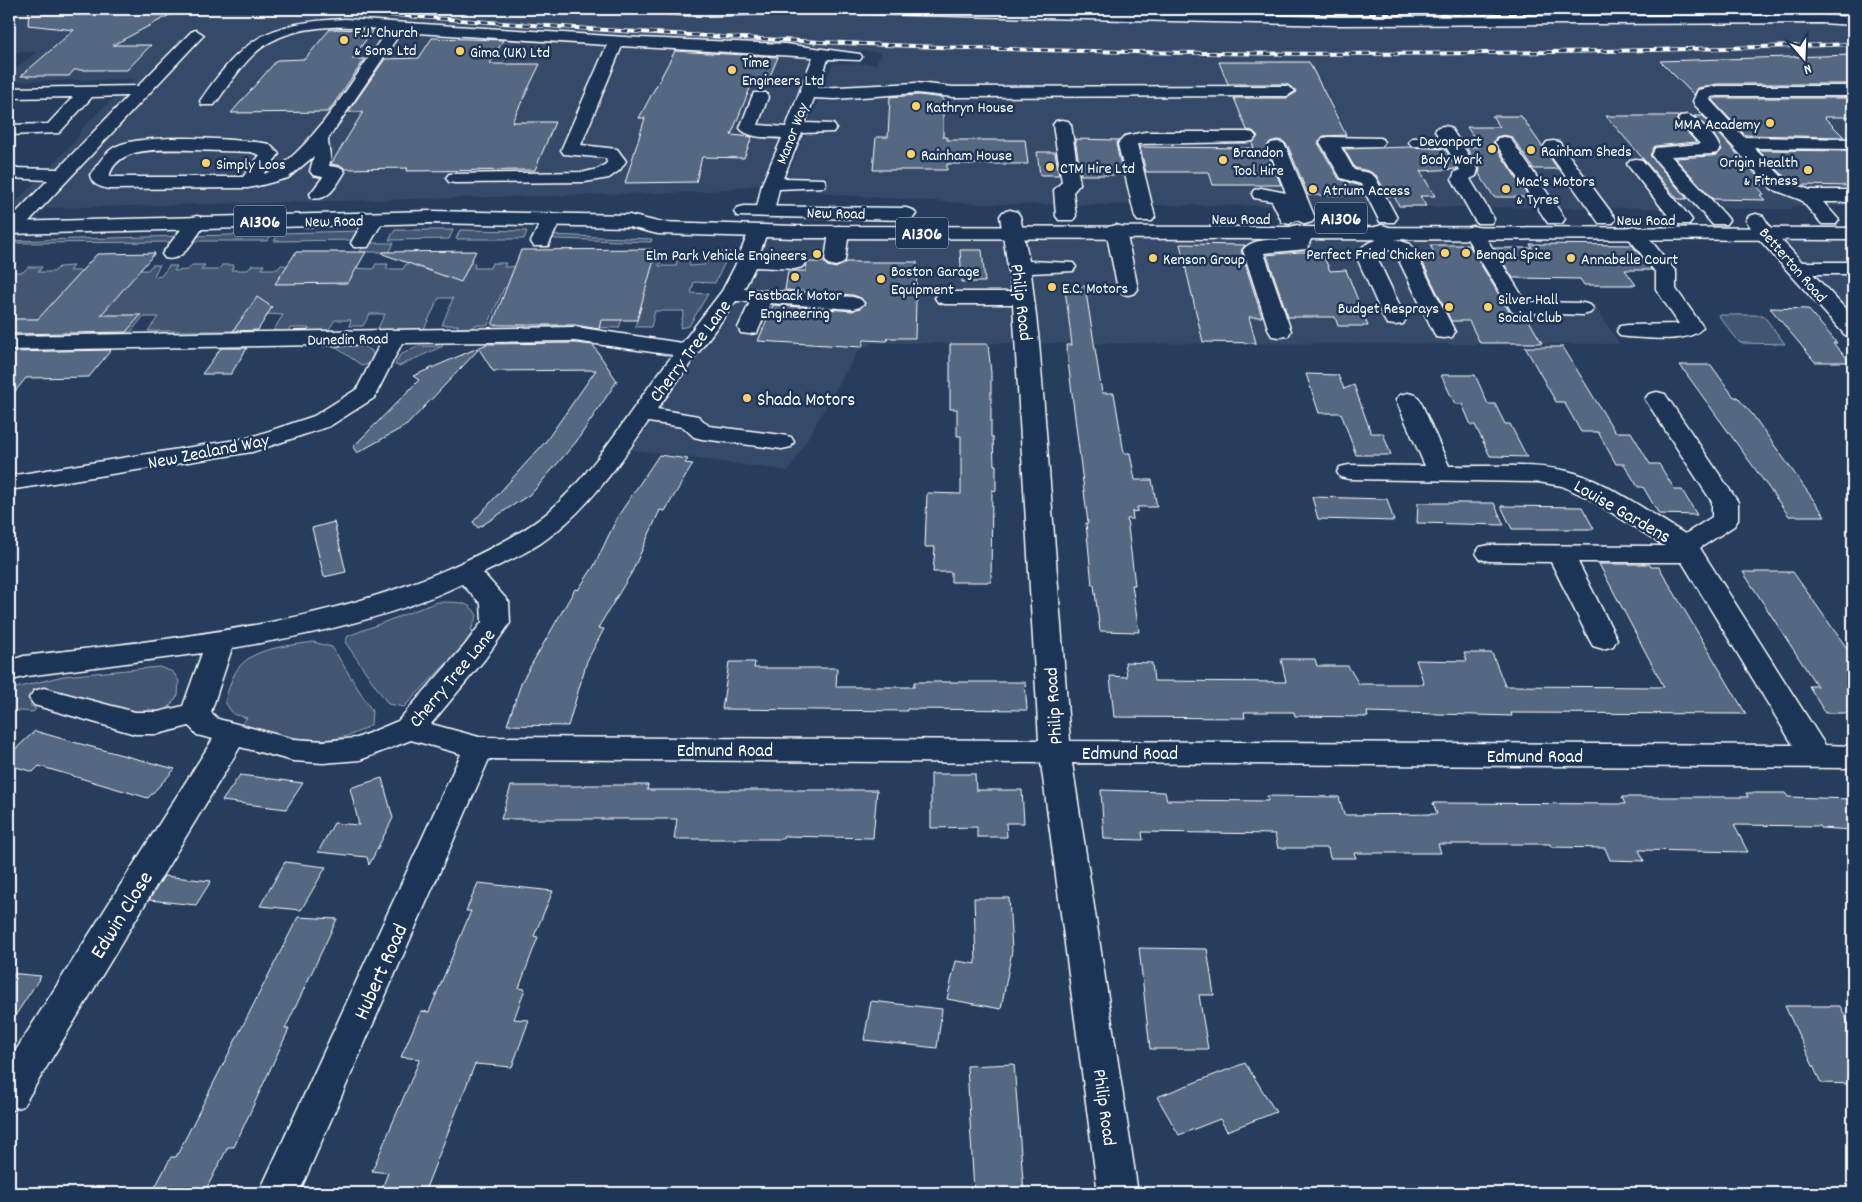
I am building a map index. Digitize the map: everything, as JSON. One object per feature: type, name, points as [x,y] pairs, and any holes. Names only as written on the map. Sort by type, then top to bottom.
[{"type":"street","points":[[661,9],[710,11],[781,9]]},
{"type":"street","points":[[835,9],[1345,21],[1821,19],[1853,21]]},
{"type":"street","points":[[208,101],[258,43],[275,35],[321,25],[377,24],[616,42],[785,49],[822,55],[854,57]]},
{"type":"street","points":[[248,182],[270,154],[263,148],[179,146],[135,148],[121,151],[107,164],[99,175],[100,180],[108,183],[248,182],[265,180],[292,170],[319,139],[397,27]]},
{"type":"street","points":[[10,228],[196,35]]},
{"type":"street","points":[[559,178],[616,42]]},
{"type":"street","name":"Manor Way","points":[[762,221],[771,184],[794,130],[806,93],[822,55]]},
{"type":"street","points":[[806,93],[835,94],[918,88],[953,92],[1287,91]]},
{"type":"street","points":[[9,93],[142,91]]},
{"type":"street","points":[[1853,92],[1717,91],[1704,93],[1701,100],[1779,185],[1808,196],[1853,196]]},
{"type":"street","points":[[9,130],[53,130],[87,92]]},
{"type":"street","points":[[760,97],[749,128],[758,131],[827,128]]},
{"type":"street","points":[[1687,120],[1711,146],[1711,149],[1665,151],[1661,152],[1661,156],[1719,220]]},
{"type":"street","points":[[1062,125],[1071,184],[1063,190],[1066,216]]},
{"type":"street","points":[[1418,142],[1448,136],[1470,172],[1461,176],[1461,179],[1479,225],[1519,308],[1583,309]]},
{"type":"street","points":[[1145,217],[1128,144],[1131,140],[1145,137],[1247,137]]},
{"type":"street","points":[[319,139],[319,148],[323,157],[319,171],[336,172],[319,194]]},
{"type":"street","points":[[1375,142],[1329,142],[1347,174],[1363,177],[1369,181],[1386,231],[1403,248],[1444,332]]},
{"type":"street","points":[[1504,142],[1555,219]]},
{"type":"street","points":[[1739,142],[1853,144]]},
{"type":"street","points":[[1553,146],[1606,219]]},
{"type":"street","points":[[1277,147],[1301,239],[1300,245],[1262,247],[1253,250],[1280,331]]},
{"type":"street","points":[[455,178],[559,178],[603,174],[614,166],[617,161],[611,153],[603,151],[570,150]]},
{"type":"street","points":[[1636,164],[1682,220]]},
{"type":"street","points":[[9,173],[61,175]]},
{"type":"street","points":[[771,184],[817,183]]},
{"type":"street","points":[[1261,194],[1280,197],[1297,222]]},
{"type":"street","points":[[1808,196],[1829,220]]},
{"type":"street","name":"New Road","points":[[762,221],[839,232],[1011,224],[1066,216],[1297,222],[1386,231],[1555,219],[1719,220],[1760,226],[1853,234]]},
{"type":"street","points":[[361,243],[374,219]]},
{"type":"street","name":"New Road","points":[[10,228],[374,219],[551,219],[629,221],[658,228],[762,221],[1011,224],[1116,231],[1297,222]]},
{"type":"street","points":[[541,242],[551,219]]},
{"type":"street","name":"New Road","points":[[1479,225],[1634,232],[1853,220]]},
{"type":"street","name":"Cherry Tree Lane","points":[[9,671],[24,666],[221,640],[323,621],[403,598],[467,573],[534,536],[592,484],[686,350],[730,294],[748,261],[762,221]]},
{"type":"street","points":[[172,254],[197,222]]},
{"type":"street","name":"Philip Road","points":[[1011,224],[1020,267],[1023,298],[1055,752],[1118,1193]]},
{"type":"street","name":"Betterton Road","points":[[1760,226],[1853,330]]},
{"type":"street","points":[[1116,231],[1128,288]]},
{"type":"street","points":[[1386,231],[1369,250],[1368,260],[1395,319]]},
{"type":"street","points":[[835,260],[839,232]]},
{"type":"street","points":[[1628,331],[1676,332],[1692,327],[1666,289],[1666,272],[1634,232]]},
{"type":"street","points":[[748,261],[795,263]]},
{"type":"street","points":[[1020,267],[1066,267]]},
{"type":"street","points":[[1796,268],[1853,268]]},
{"type":"street","points":[[730,294],[853,303]]},
{"type":"street","points":[[749,328],[763,296]]},
{"type":"street","points":[[944,298],[1023,298]]},
{"type":"street","name":"Dunedin Road","points":[[9,343],[576,334],[686,350]]},
{"type":"street","name":"New Zealand Way","points":[[9,483],[252,445],[322,421],[366,393],[394,337]]},
{"type":"street","name":"Louise Gardens","points":[[1657,399],[1725,502],[1725,520],[1688,550]]},
{"type":"street","points":[[1408,400],[1440,473]]},
{"type":"street","points":[[642,414],[690,421],[702,432],[782,442]]},
{"type":"street","name":"Louise Gardens","points":[[1350,472],[1538,475],[1568,479],[1597,493],[1688,550],[1816,757]]},
{"type":"street","points":[[1489,553],[1688,550]]},
{"type":"street","points":[[1560,553],[1603,639]]},
{"type":"street","name":"Cherry Tree Lane","points":[[195,714],[208,727],[292,750],[323,752],[360,749],[409,729],[475,652],[496,623],[495,602],[467,573]]},
{"type":"street","points":[[44,698],[135,723],[158,723],[195,714],[221,640]]},
{"type":"street","name":"Edmund Road","points":[[409,729],[479,748],[1853,757]]},
{"type":"street","name":"Edwin Close","points":[[9,1094],[232,734]]},
{"type":"street","name":"Hubert Road","points":[[279,1193],[479,748]]},
{"type":"shaded area","points":[[9,9],[1853,9],[1853,206],[1791,206],[1793,209],[978,204],[839,195],[794,188],[787,177],[833,63],[876,64],[881,52],[820,49],[814,59],[767,184],[701,192],[9,209],[77,139],[82,128],[134,79],[9,82],[9,74],[36,52],[9,52]]},
{"type":"shaded area","points":[[395,230],[453,230],[449,239],[389,240]]},
{"type":"shaded area","points":[[460,230],[527,231],[524,239],[456,239]]},
{"type":"shaded area","points":[[758,230],[1479,232],[1521,303],[1593,303],[1620,344],[872,343],[858,351],[789,471],[618,448],[726,301]]},
{"type":"shaded area","points":[[361,231],[357,240],[274,241],[279,233]]},
{"type":"shaded area","points":[[1764,233],[1853,234],[1853,330],[1833,308]]},
{"type":"shaded area","points":[[272,234],[267,241],[188,241],[192,236]]},
{"type":"shaded area","points":[[549,235],[652,239],[651,242],[557,239],[548,238]]},
{"type":"shaded area","points":[[181,236],[178,242],[9,243],[9,241]]},
{"type":"shaded area","points":[[365,243],[394,243],[389,252],[360,252]]},
{"type":"shaded area","points":[[720,252],[730,252],[715,283],[694,282],[691,293],[708,294],[689,326],[680,328],[684,311],[655,311],[651,327],[635,327],[641,307],[626,306],[619,328],[541,326],[544,320],[523,288],[504,288],[488,325],[474,325],[472,328],[457,328],[458,325],[442,325],[453,298],[439,298],[424,329],[377,330],[385,314],[370,314],[363,326],[349,326],[351,320],[335,320],[328,331],[307,331],[309,328],[290,328],[288,331],[273,331],[283,315],[268,314],[266,318],[250,318],[241,331],[148,331],[158,317],[143,317],[131,332],[86,333],[67,318],[17,320],[9,330],[9,272],[23,272],[28,267],[42,267],[38,272],[54,272],[59,267],[73,266],[69,271],[148,270],[152,265],[160,265],[154,275],[156,277],[161,276],[169,266],[177,266],[174,271],[188,270],[192,265],[205,265],[201,270],[218,270],[222,265],[234,265],[231,270],[248,270],[252,265],[264,265],[262,269],[278,269],[281,265],[373,269],[376,264],[388,264],[386,269],[403,269],[406,264],[418,263],[416,268],[475,263],[474,268],[490,268],[492,263],[506,263],[504,267],[661,261],[659,266],[676,266],[677,261],[690,261],[689,266],[704,265],[705,261],[718,261]]},
{"type":"shaded area","points":[[1718,315],[1763,315],[1785,344],[1740,343]]},
{"type":"shaded area","points":[[363,346],[372,351],[374,359],[371,363],[363,366],[335,347]]},
{"type":"shaded area","points":[[419,346],[443,346],[399,366],[395,365],[400,355]]},
{"type":"shaded area","points":[[437,602],[455,602],[470,607],[477,616],[471,630],[477,632],[404,707],[388,704],[345,642],[348,636]]},
{"type":"shaded area","points":[[313,642],[332,647],[372,711],[371,725],[339,738],[323,740],[290,737],[241,724],[247,718],[233,714],[225,702],[233,678],[240,666],[264,651]]},
{"type":"shaded area","points":[[159,667],[173,672],[179,681],[178,695],[167,710],[158,712],[149,709],[146,714],[45,690],[30,705],[36,709],[33,712],[9,710],[9,690],[63,676]]},
{"type":"building","points":[[29,9],[181,9],[113,45],[151,45],[127,70],[74,70],[69,76],[21,76],[74,30],[28,25]]},
{"type":"building","points":[[330,29],[373,30],[352,59],[365,59],[328,112],[231,113],[277,60],[305,59]]},
{"type":"building","points":[[432,38],[503,40],[490,64],[540,64],[512,122],[555,122],[535,170],[406,171],[408,168],[345,169],[342,166],[331,164],[363,112],[348,112],[385,59],[419,58]]},
{"type":"building","points":[[675,51],[778,57],[768,81],[753,81],[731,135],[752,137],[744,158],[702,157],[696,182],[625,183],[645,118],[639,118]]},
{"type":"building","points":[[1853,55],[1853,84],[1717,84],[1698,88],[1694,95],[1660,61]]},
{"type":"building","points":[[1219,62],[1309,62],[1346,135],[1323,136],[1318,143],[1339,179],[1360,186],[1365,196],[1308,195],[1288,146],[1283,141],[1277,140],[1270,142],[1266,148],[1281,185],[1213,185],[1209,172],[1146,172],[1140,147],[1254,148],[1252,143],[1258,136],[1253,131],[1247,130],[1234,98],[1287,98],[1297,92],[1287,84],[1228,84]]},
{"type":"building","points":[[919,95],[943,98],[943,137],[947,137],[947,140],[1025,140],[1028,164],[947,164],[947,170],[873,170],[876,137],[888,137],[890,97]]},
{"type":"building","points":[[1717,98],[1853,98],[1853,117],[1824,117],[1844,137],[1745,135],[1712,100]]},
{"type":"building","points":[[1492,116],[1521,116],[1558,169],[1534,169],[1512,137],[1504,135],[1496,137],[1493,143],[1529,197],[1494,197],[1479,174],[1480,168],[1466,147],[1480,147],[1467,127],[1500,127]]},
{"type":"building","points":[[1606,116],[1678,116],[1677,121],[1696,142],[1655,146],[1650,155],[1687,199],[1678,199]]},
{"type":"building","points":[[1694,116],[1703,116],[1765,185],[1755,184],[1764,194],[1760,195],[1765,200],[1713,199],[1675,158],[1717,155],[1722,150],[1713,133]]},
{"type":"building","points":[[1075,139],[1119,140],[1116,144],[1123,175],[1081,175]]},
{"type":"building","points":[[1411,147],[1445,149],[1457,169],[1420,171],[1435,196],[1420,196],[1426,206],[1399,206],[1394,196],[1388,196],[1376,175],[1369,171],[1355,168],[1344,149]]},
{"type":"building","points":[[1758,150],[1853,151],[1853,186],[1802,185],[1787,179]]},
{"type":"building","name":"CTM Hire Ltd","points":[[1037,152],[1055,152],[1059,175],[1040,175]]},
{"type":"building","points":[[1180,244],[1245,245],[1241,251],[1262,317],[1249,317],[1256,343],[1203,342]]},
{"type":"building","name":"Annabelle Court","points":[[1530,244],[1632,245],[1652,270],[1625,270],[1636,285],[1584,285],[1580,279],[1513,278],[1494,248],[1532,248]]},
{"type":"building","points":[[1430,245],[1469,245],[1510,313],[1525,314],[1542,343],[1480,343],[1469,321],[1451,321],[1418,253],[1434,253]]},
{"type":"building","points":[[657,249],[637,320],[601,320],[599,329],[575,325],[492,325],[521,250]]},
{"type":"building","points":[[960,250],[982,250],[985,282],[962,282]]},
{"type":"building","points":[[476,251],[461,282],[383,254],[383,252]]},
{"type":"building","points":[[296,252],[366,252],[348,283],[275,284]]},
{"type":"building","points":[[1322,252],[1330,271],[1346,270],[1368,326],[1338,326],[1335,317],[1288,317],[1267,255]]},
{"type":"building","points":[[155,253],[101,315],[141,315],[126,332],[9,334],[9,319],[38,319],[97,254]]},
{"type":"building","points":[[807,262],[824,262],[827,266],[836,268],[846,262],[917,262],[915,338],[888,338],[887,341],[864,340],[862,347],[758,341],[773,305],[853,311],[865,304],[861,298],[853,295],[785,290],[788,271],[806,271]]},
{"type":"building","points":[[1085,286],[1102,393],[1114,393],[1124,453],[1130,453],[1135,480],[1152,480],[1157,507],[1137,507],[1138,511],[1132,512],[1133,519],[1127,519],[1135,585],[1132,585],[1139,632],[1100,631],[1094,585],[1092,585],[1086,523],[1088,523],[1066,345],[1072,345],[1065,289]]},
{"type":"building","points":[[257,297],[272,307],[258,330],[233,331]]},
{"type":"building","points":[[1770,308],[1808,309],[1837,343],[1833,343],[1850,362],[1815,362]]},
{"type":"building","points":[[575,343],[593,345],[617,381],[576,442],[532,493],[478,528],[473,522],[546,441],[596,370],[493,371],[479,349],[407,425],[357,453],[353,447],[419,380],[413,376],[487,344]]},
{"type":"building","points":[[950,344],[988,344],[991,373],[991,437],[993,437],[994,465],[996,465],[996,491],[992,490],[991,582],[951,582],[951,572],[933,572],[935,547],[925,547],[927,493],[961,494],[961,436],[957,436],[957,409],[950,409]]},
{"type":"building","points":[[1525,347],[1563,347],[1615,432],[1631,432],[1650,464],[1659,464],[1675,490],[1682,490],[1697,515],[1659,514],[1643,487],[1638,487],[1624,464],[1616,464],[1598,432],[1581,432],[1564,402],[1556,402]]},
{"type":"building","points":[[221,348],[247,348],[231,374],[202,374]]},
{"type":"building","points":[[111,350],[89,377],[26,378],[9,399],[9,352]]},
{"type":"building","points":[[1680,365],[1711,365],[1734,397],[1737,397],[1752,414],[1825,516],[1789,516]]},
{"type":"building","points":[[1306,374],[1338,375],[1344,389],[1354,385],[1371,433],[1383,433],[1391,455],[1356,455],[1341,413],[1319,413]]},
{"type":"building","points":[[1441,375],[1475,375],[1488,404],[1495,404],[1505,424],[1510,424],[1527,457],[1490,456],[1475,425],[1471,425],[1462,404],[1455,404]]},
{"type":"building","points":[[659,455],[688,459],[685,463],[693,464],[665,511],[660,510],[632,572],[598,628],[604,629],[587,661],[568,726],[507,725],[522,681],[575,589],[578,590],[594,566],[618,516]]},
{"type":"building","points":[[1312,497],[1387,499],[1394,521],[1318,519]]},
{"type":"building","points":[[1418,503],[1494,503],[1504,525],[1417,523]]},
{"type":"building","points":[[1501,506],[1582,507],[1594,529],[1512,529]]},
{"type":"building","points":[[334,522],[346,572],[324,577],[312,528]]},
{"type":"building","points":[[1599,564],[1649,564],[1651,567],[1659,567],[1746,714],[1511,713],[1512,716],[1367,712],[1368,717],[1295,716],[1294,712],[1244,712],[1245,718],[1114,717],[1110,676],[1127,677],[1125,662],[1152,663],[1154,681],[1286,682],[1281,659],[1315,659],[1317,666],[1348,666],[1359,684],[1424,684],[1416,660],[1467,661],[1464,653],[1492,653],[1505,686],[1664,687]]},
{"type":"building","points":[[1743,572],[1793,572],[1853,657],[1853,713],[1825,713],[1809,686],[1817,686]]},
{"type":"building","points":[[729,662],[755,662],[754,668],[837,668],[836,687],[914,687],[914,682],[1025,682],[1027,710],[722,709]]},
{"type":"building","points":[[35,731],[175,769],[148,798],[39,766],[33,772],[9,765],[9,755]]},
{"type":"building","points":[[931,774],[975,774],[976,790],[1022,790],[1024,823],[1006,823],[1007,837],[977,837],[977,827],[931,828]]},
{"type":"building","points":[[240,775],[303,783],[286,809],[222,801]]},
{"type":"building","points":[[382,778],[393,818],[369,865],[367,857],[318,852],[334,823],[359,825],[350,788]]},
{"type":"building","points":[[648,785],[647,790],[877,790],[873,838],[784,836],[783,839],[674,839],[677,819],[501,819],[511,786]]},
{"type":"building","points":[[1101,790],[1165,792],[1167,800],[1268,801],[1267,796],[1339,797],[1344,815],[1437,814],[1433,803],[1625,804],[1622,797],[1748,797],[1746,793],[1785,793],[1788,797],[1853,799],[1853,830],[1820,828],[1819,826],[1734,825],[1748,852],[1639,850],[1644,861],[1610,860],[1605,848],[1551,847],[1550,844],[1438,844],[1441,853],[1354,853],[1356,858],[1330,858],[1328,848],[1278,848],[1275,834],[1142,832],[1143,840],[1104,839]]},
{"type":"building","points":[[285,862],[326,867],[301,910],[260,906]]},
{"type":"building","points":[[164,876],[211,881],[196,905],[149,900]]},
{"type":"building","points":[[478,883],[553,891],[534,936],[538,937],[519,988],[525,989],[514,1019],[529,1020],[512,1067],[475,1064],[424,1193],[380,1193],[388,1173],[372,1171],[420,1059],[401,1057],[421,1011],[429,1012],[471,911],[466,911]]},
{"type":"building","points":[[974,898],[1009,898],[1012,951],[1001,1009],[947,999],[956,961],[976,964]]},
{"type":"building","points":[[298,917],[337,919],[285,1029],[289,1029],[234,1147],[228,1147],[204,1193],[152,1193],[171,1157],[176,1157]]},
{"type":"building","points":[[1139,948],[1207,949],[1214,995],[1199,995],[1208,1049],[1150,1049]]},
{"type":"building","points":[[9,973],[41,976],[9,1025]]},
{"type":"building","points":[[871,1001],[942,1009],[937,1048],[864,1040]]},
{"type":"building","points":[[1785,1006],[1840,1006],[1853,1032],[1853,1084],[1821,1083]]},
{"type":"building","points":[[1245,1063],[1276,1112],[1227,1131],[1220,1119],[1179,1135],[1157,1097]]},
{"type":"building","points":[[1014,1064],[1024,1193],[974,1193],[967,1066]]},
{"type":"railway","points":[[314,9],[700,36],[990,49],[1374,54],[1662,50],[1853,44]]},
{"type":"railway","points":[[1054,9],[1423,14],[1853,10]]},
{"type":"place","name":"F.J. Church & Sons Ltd","points":[[344,40]]},
{"type":"place","name":"Gima (UK) Ltd","points":[[460,51]]},
{"type":"place","name":"Time Engineers Ltd","points":[[732,70]]},
{"type":"place","name":"Kathryn House","points":[[916,106]]},
{"type":"place","name":"MMA Academy","points":[[1770,123]]},
{"type":"place","name":"Devonport Body Work","points":[[1492,149]]},
{"type":"place","name":"Rainham Sheds","points":[[1531,150]]},
{"type":"place","name":"Rainham House","points":[[911,154]]},
{"type":"place","name":"Brandon Tool Hire","points":[[1223,160]]},
{"type":"place","name":"Simply Loos","points":[[206,163]]},
{"type":"place","name":"CTM Hire Ltd","points":[[1050,167]]},
{"type":"place","name":"Origin Health & Fitness","points":[[1808,170]]},
{"type":"place","name":"Atrium Access","points":[[1313,189]]},
{"type":"place","name":"Mac's Motors & Tyres","points":[[1506,189]]},
{"type":"place","name":"Perfect Fried Chicken","points":[[1445,253]]},
{"type":"place","name":"Bengal Spice","points":[[1466,253]]},
{"type":"place","name":"Elm Park Vehicle Engineers","points":[[817,254]]},
{"type":"place","name":"Kenson Group","points":[[1153,258]]},
{"type":"place","name":"Annabelle Court","points":[[1571,258]]},
{"type":"place","name":"Fastback Motor Engineering","points":[[795,277]]},
{"type":"place","name":"Boston Garage Equipment","points":[[881,279]]},
{"type":"place","name":"E.C. Motors","points":[[1052,287]]},
{"type":"place","name":"Budget Resprays","points":[[1449,307]]},
{"type":"place","name":"Silver Hall Social Club","points":[[1488,307]]},
{"type":"place","name":"Shada Motors","points":[[747,398]]}]
